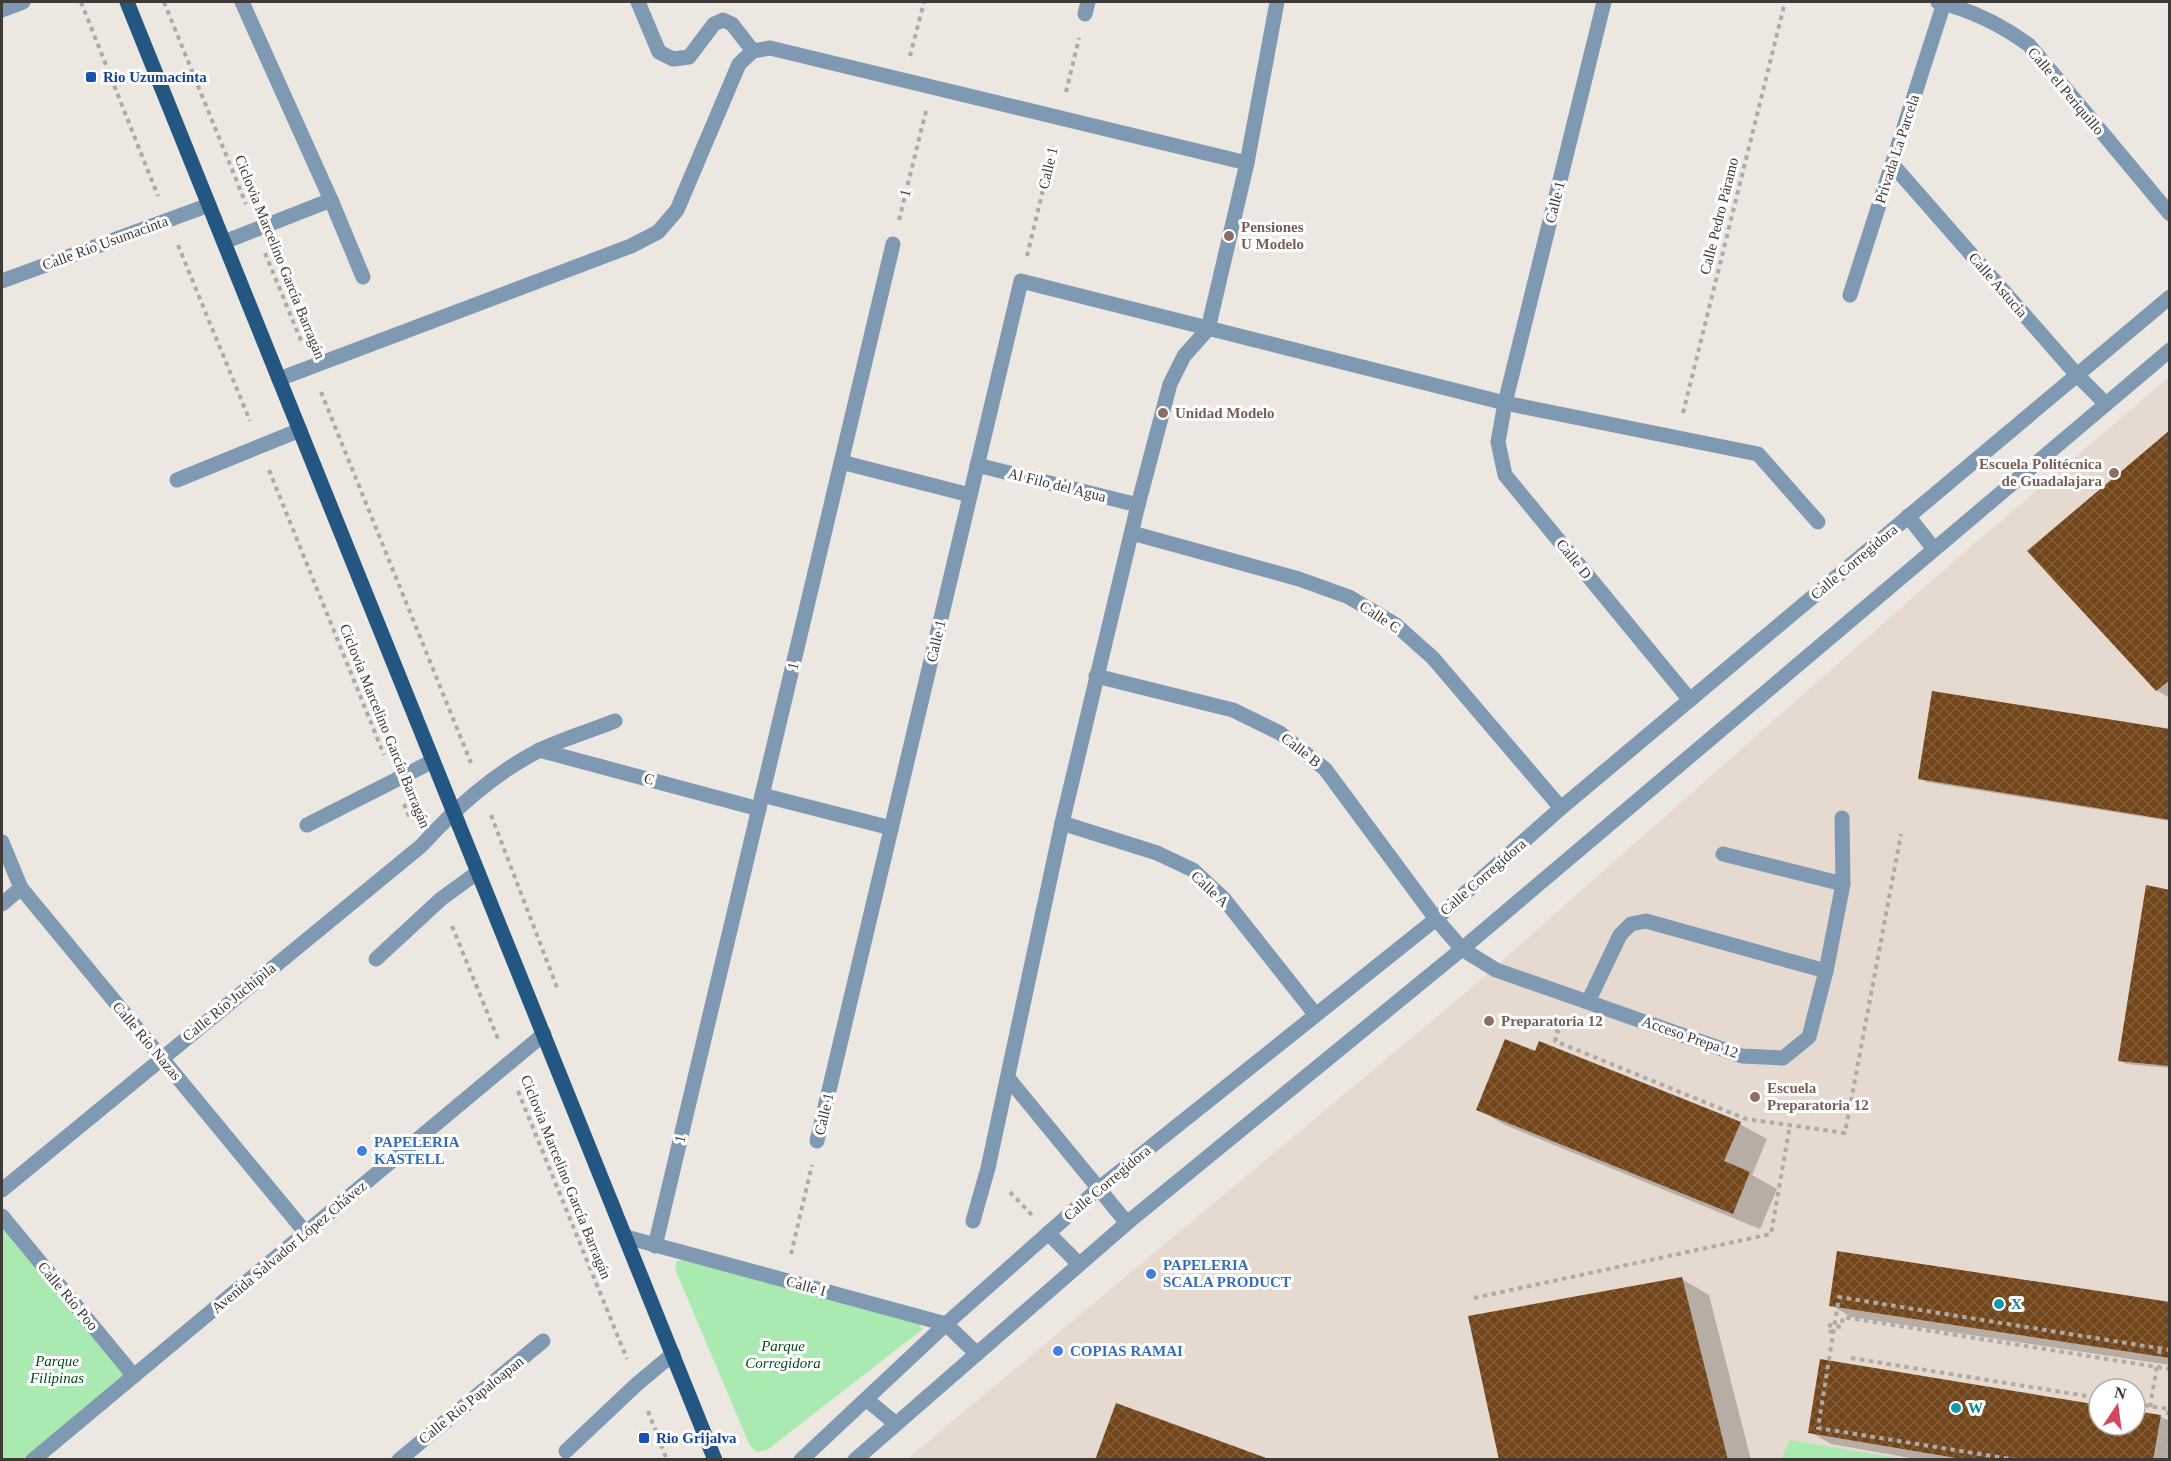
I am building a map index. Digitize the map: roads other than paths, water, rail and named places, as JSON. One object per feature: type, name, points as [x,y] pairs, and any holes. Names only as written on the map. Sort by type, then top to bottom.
[{"type":"main road","points":[[127,2],[715,1460]]},
{"type":"street","points":[[2,10],[23,2]]},
{"type":"street","points":[[242,2],[331,200],[363,278]]},
{"type":"street","points":[[638,2],[659,52],[673,59],[689,57],[714,24],[723,20],[732,24],[753,51]]},
{"type":"street","points":[[973,1221],[988,1168],[1062,823],[1138,505],[1170,384],[1184,356],[1208,328],[1247,163],[1277,2]]},
{"type":"street","name":"Calle 1","points":[[1505,403],[1604,2]]},
{"type":"street","name":"Privada La Parcela","points":[[1850,295],[1941,2]]},
{"type":"street","name":"Calle el Periquillo","points":[[1941,2],[1980,14],[2029,45],[2169,214]]},
{"type":"street","points":[[279,379],[631,246],[658,232],[677,210],[739,64],[753,51],[770,48],[1247,163]]},
{"type":"street","name":"Calle Astucia","points":[[1892,164],[2077,375],[2106,404]]},
{"type":"street","points":[[224,242],[331,200]]},
{"type":"street","name":"Calle Río Usumacinta","points":[[2,281],[209,205]]},
{"type":"street","name":"1","points":[[655,1246],[893,244]]},
{"type":"street","name":"Calle 1","points":[[818,1141],[1022,281],[1208,328]]},
{"type":"street","name":"Calle Corregidora","points":[[801,1460],[946,1324],[1098,1189],[1436,919],[1561,808],[2169,297]]},
{"type":"street","points":[[1208,328],[1505,403],[1758,454],[1818,522]]},
{"type":"street","points":[[855,1460],[1127,1223],[1462,949],[2169,350]]},
{"type":"street","name":"Calle D","points":[[1505,403],[1498,441],[1505,475],[1690,699]]},
{"type":"street","points":[[177,480],[300,430]]},
{"type":"street","points":[[841,462],[970,495]]},
{"type":"street","name":"Al Filo del Agua","points":[[977,465],[1138,505]]},
{"type":"street","points":[[1908,516],[1934,549]]},
{"type":"street","name":"Calle C","points":[[1132,533],[1299,579],[1349,597],[1396,624],[1433,658],[1561,808]]},
{"type":"street","name":"Calle B","points":[[1096,676],[1233,710],[1281,733],[1325,769],[1436,919],[1462,949]]},
{"type":"street","points":[[453,811],[496,776],[539,750],[615,721]]},
{"type":"street","name":"C","points":[[539,750],[760,802],[891,828]]},
{"type":"street","points":[[307,825],[433,761]]},
{"type":"street","name":"Calle Río Juchipila","points":[[2,1190],[421,846],[453,811]]},
{"type":"street","name":"Acceso Prepa 12","points":[[1462,949],[1496,970],[1742,1056],[1782,1058],[1809,1037],[1826,971],[1843,884],[1842,818]]},
{"type":"street","name":"Calle A","points":[[1062,823],[1157,853],[1193,870],[1224,899],[1315,1014]]},
{"type":"street","name":"Calle Río Nazas","points":[[2,842],[21,888],[306,1233]]},
{"type":"street","points":[[1723,854],[1843,884]]},
{"type":"street","points":[[376,959],[441,899],[478,872]]},
{"type":"street","points":[[2,904],[21,888]]},
{"type":"street","points":[[1588,1002],[1620,935],[1630,924],[1646,921],[1826,971]]},
{"type":"street","name":"Avenida Salvador López Chávez","points":[[33,1460],[544,1034]]},
{"type":"street","points":[[1008,1078],[1127,1223]]},
{"type":"street","name":"Calle Río Poo","points":[[2,1216],[134,1376]]},
{"type":"street","points":[[1048,1233],[1079,1264]]},
{"type":"street","name":"Calle I","points":[[626,1238],[946,1324],[977,1354]]},
{"type":"street","name":"Calle Río Papaloapan","points":[[399,1460],[543,1341]]},
{"type":"street","points":[[566,1451],[637,1384],[673,1354]]},
{"type":"street","points":[[866,1399],[896,1424]]},
{"type":"place","name":"Rio Uzumacinta","points":[[91,77]]},
{"type":"place","name":"Pensiones U Modelo","points":[[1229,236]]},
{"type":"place","name":"Unidad Modelo","points":[[1163,413]]},
{"type":"place","name":"Escuela Politécnica de Guadalajara","points":[[2114,473]]},
{"type":"place","name":"Preparatoria 12","points":[[1489,1021]]},
{"type":"place","name":"Escuela Preparatoria 12","points":[[1755,1097]]},
{"type":"place","name":"PAPELERIA KASTELL","points":[[362,1151]]},
{"type":"place","name":"PAPELERIA SCALA PRODUCT","points":[[1151,1274]]},
{"type":"place","name":"X","points":[[1999,1304]]},
{"type":"place","name":"COPIAS RAMAI","points":[[1058,1351]]},
{"type":"place","name":"W","points":[[1956,1408]]},
{"type":"place","name":"Rio Grijalva","points":[[644,1438]]},
{"type":"park label","name":"Parque Corregidora","points":[[783,1354]]},
{"type":"park label","name":"Parque Filipinas","points":[[57,1370]]}]
